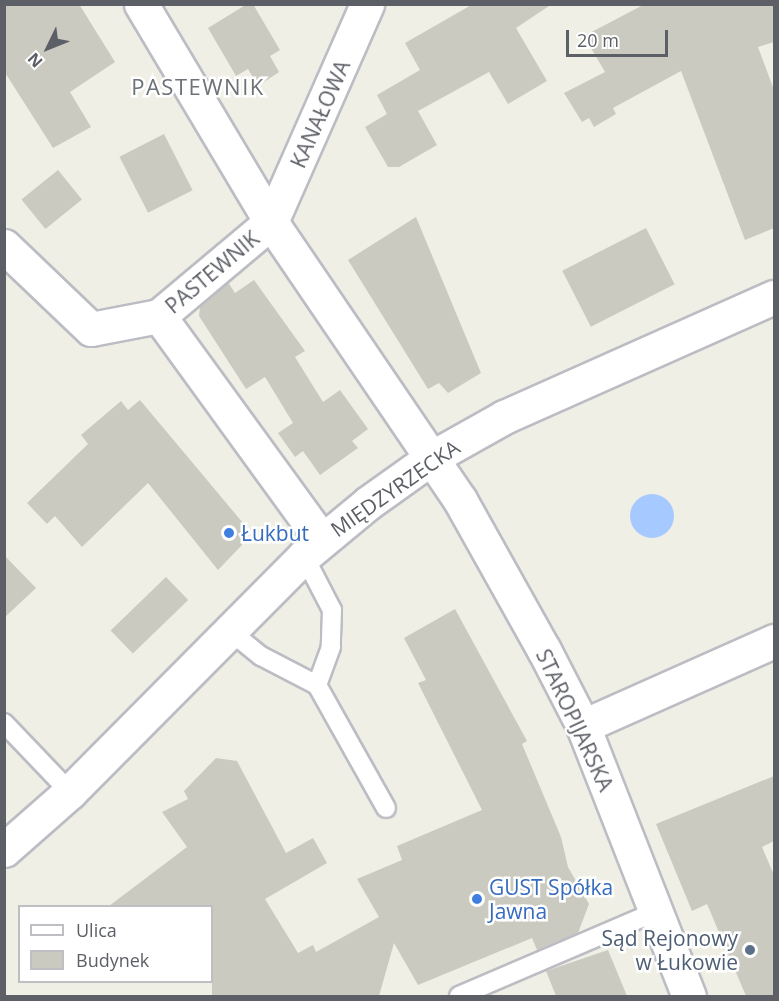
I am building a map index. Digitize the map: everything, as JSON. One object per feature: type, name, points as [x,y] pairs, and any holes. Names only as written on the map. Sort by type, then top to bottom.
[{"type":"street","name":"PASTEWNIK","points":[[141,4],[272,222],[431,458]]},
{"type":"street","name":"KANAŁOWA","points":[[272,222],[367,4]]},
{"type":"street","name":"PASTEWNIK","points":[[4,246],[91,329],[159,316],[272,222]]},
{"type":"street","name":"MIĘDZYRZECKA","points":[[4,850],[70,792],[313,548],[431,458],[548,395],[774,297]]},
{"type":"street","points":[[159,316],[313,548]]},
{"type":"street","name":"STAROPIJARSKA","points":[[431,458],[460,500],[583,726],[688,996]]},
{"type":"street","points":[[583,726],[774,641]]},
{"type":"lane","points":[[313,548],[332,610],[331,647],[317,685]]},
{"type":"lane","points":[[230,631],[261,656],[317,685],[386,808]]},
{"type":"lane","points":[[4,723],[70,792]]},
{"type":"lane","points":[[459,996],[656,912]]},
{"type":"water","points":[[652,494],[668,500],[674,516],[668,532],[652,538],[636,532],[630,516],[636,500]]},
{"type":"building","points":[[4,4],[79,4],[115,62],[70,92],[91,127],[53,148],[4,71]]},
{"type":"building","points":[[247,4],[253,4],[280,50],[270,56],[279,72],[258,86],[248,69],[236,76],[208,28]]},
{"type":"building","points":[[473,4],[552,4],[516,28],[547,81],[508,104],[489,72],[418,111],[437,145],[399,167],[388,167],[365,127],[387,114],[377,95],[420,70],[405,43]]},
{"type":"building","points":[[645,4],[774,4],[774,42],[758,47],[774,90],[774,228],[745,240],[681,71],[613,108],[616,114],[594,127],[589,118],[582,122],[564,93],[605,72],[584,36]]},
{"type":"building","points":[[164,134],[193,190],[148,213],[119,157]]},
{"type":"building","points":[[58,170],[82,200],[45,229],[21,200]]},
{"type":"building","points":[[416,217],[481,373],[448,393],[439,383],[428,389],[348,260]]},
{"type":"building","points":[[646,228],[675,284],[591,327],[562,271]]},
{"type":"building","points":[[254,280],[305,351],[295,357],[323,402],[340,390],[368,429],[352,441],[358,448],[320,475],[303,451],[295,457],[278,433],[293,423],[265,377],[246,389],[199,316],[200,306],[228,282],[235,293]]},
{"type":"building","points":[[140,400],[243,523],[242,545],[218,570],[148,483],[82,547],[55,516],[47,524],[27,503],[88,444],[81,435],[121,401],[128,410]]},
{"type":"building","points":[[4,555],[36,588],[4,618]]},
{"type":"building","points":[[166,577],[188,600],[133,654],[111,630]]},
{"type":"building","points":[[455,609],[527,741],[522,744],[561,837],[568,867],[589,904],[578,933],[537,950],[532,938],[418,985],[394,943],[379,996],[212,996],[213,905],[110,905],[187,847],[162,812],[188,799],[184,791],[216,758],[237,761],[286,853],[313,838],[327,863],[265,899],[298,953],[313,945],[316,952],[379,917],[357,879],[402,860],[397,846],[482,810],[418,683],[426,680],[404,638]]},
{"type":"building","points":[[774,776],[774,841],[762,847],[774,875],[774,996],[746,996],[707,904],[692,911],[656,824]]},
{"type":"building","points":[[608,950],[627,996],[556,996],[546,971]]},
{"type":"place","name":"Łukbut","points":[[229,533]]},
{"type":"place","name":"GUST Spółka Jawna","points":[[477,899]]},
{"type":"place","name":"Sąd Rejonowy w Łukowie","points":[[750,950]]},
{"type":"district","name":"PASTEWNIK","points":[[198,87]]}]
